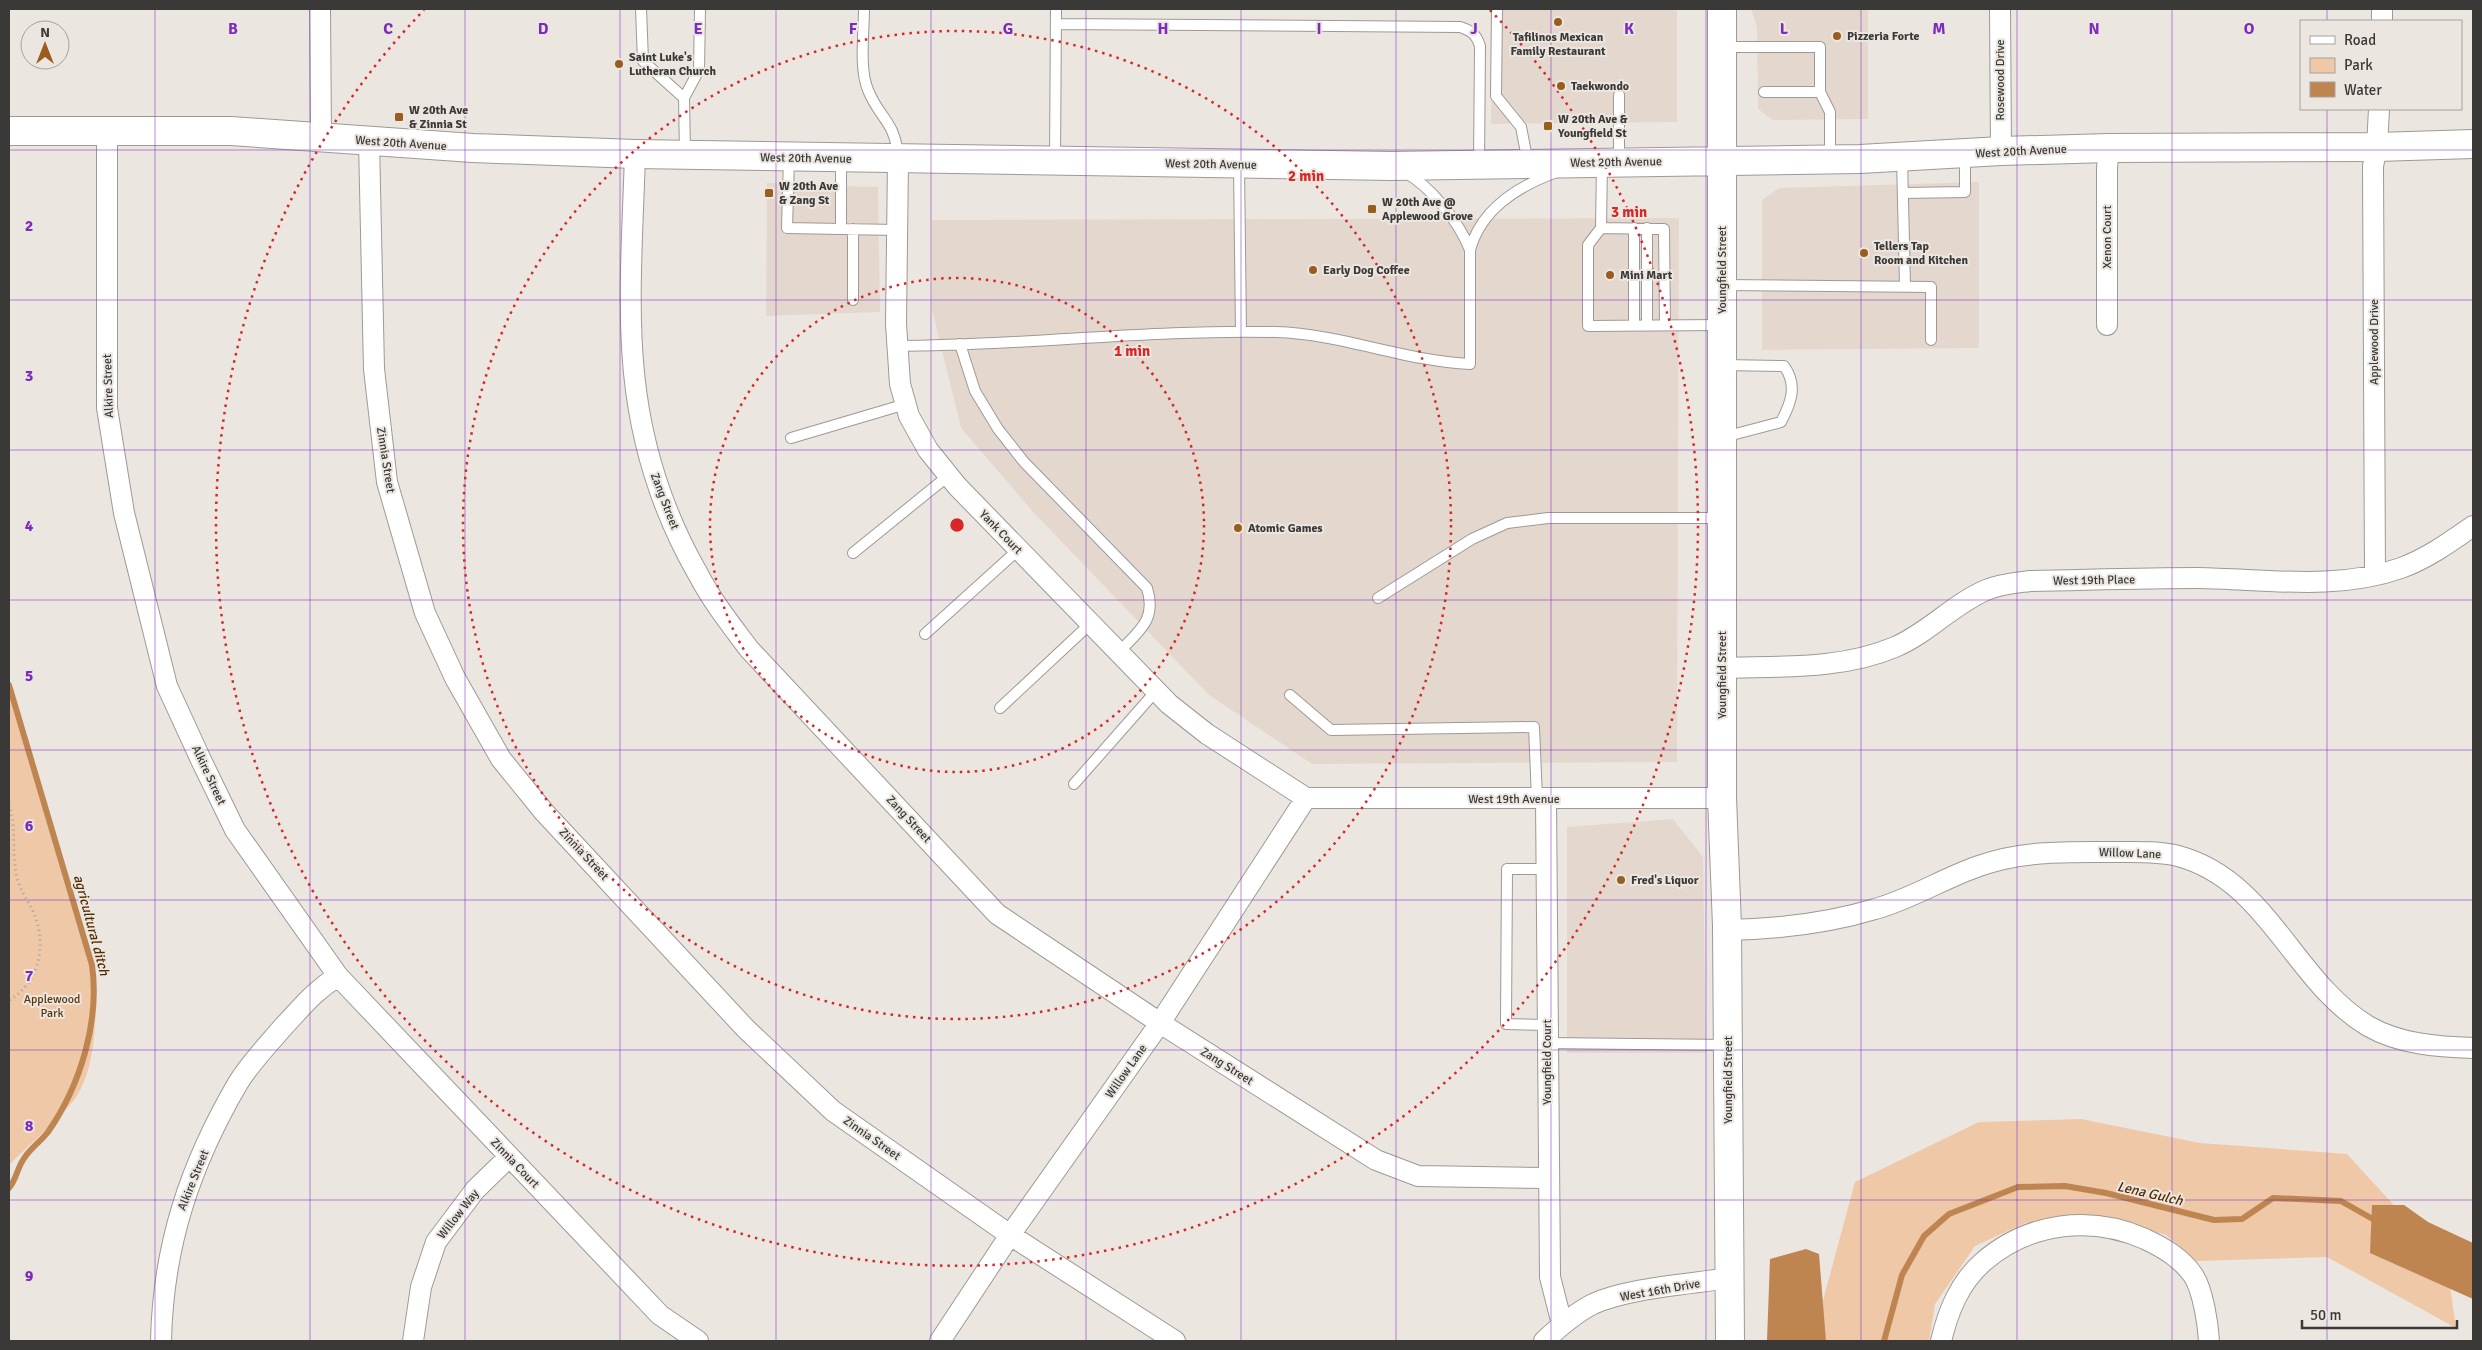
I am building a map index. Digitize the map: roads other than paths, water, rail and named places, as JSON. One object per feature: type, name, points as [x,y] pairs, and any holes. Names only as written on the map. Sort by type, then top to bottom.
[{"type":"street","points":[[320,9],[321,137]]},
{"type":"street","name":"Youngfield Street","points":[[1722,9],[1722,798],[1727,930],[1730,1341]]},
{"type":"street","name":"Rosewood Drive","points":[[2000,9],[2001,151]]},
{"type":"street","name":"Applewood Drive","points":[[2375,575],[2373,166],[2377,147],[2379,110]]},
{"type":"street","name":"Alkire Street","points":[[106,130],[107,408],[124,513],[167,686],[235,830],[338,976],[316,990],[268,1044],[239,1082],[215,1128],[195,1170],[179,1216],[166,1267],[161,1341]]},
{"type":"street","name":"West 20th Avenue","points":[[9,131],[231,131],[512,150],[635,154],[898,160],[1392,166],[1902,158],[2001,151],[2109,148],[2377,147],[2473,144]]},
{"type":"street","name":"Zinnia Street","points":[[370,141],[374,369],[387,482],[424,612],[455,678],[501,759],[544,812],[746,1029],[833,1111],[1010,1235],[1175,1341]]},
{"type":"street","name":"Xenon Court","points":[[2107,326],[2107,168],[2109,148]]},
{"type":"street","name":"Zang Street","points":[[635,154],[632,307],[634,372],[640,412],[652,465],[662,497],[698,574],[749,649],[997,914],[1160,1023],[1376,1160],[1418,1176],[1548,1178]]},
{"type":"street","name":"Yank Court","points":[[898,160],[896,346],[900,384],[909,416],[928,450],[948,476],[1168,704],[1207,734],[1306,798]]},
{"type":"street","name":"West 19th Place","points":[[1722,668],[1832,663],[1880,653],[1916,637],[1966,600],[2004,584],[2030,581],[2198,578],[2330,582],[2375,575],[2425,558],[2473,526]]},
{"type":"street","name":"Willow Lane","points":[[940,1341],[1010,1235],[1160,1023],[1306,798]]},
{"type":"street","name":"West 19th Avenue","points":[[1306,798],[1722,798]]},
{"type":"street","name":"Youngfield Court","points":[[1541,799],[1546,869],[1550,1277],[1562,1324]]},
{"type":"street","name":"Willow Lane","points":[[1727,930],[1772,929],[1846,917],[1878,908],[1978,866],[2020,855],[2072,852],[2156,852],[2202,864],[2224,876],[2244,892],[2263,912],[2331,996],[2368,1026],[2419,1043],[2473,1048]]},
{"type":"street","name":"Zinnia Court","points":[[338,976],[660,1315],[698,1341]]},
{"type":"street","name":"Willow Way","points":[[413,1341],[421,1286],[436,1242],[475,1190],[509,1156]]},
{"type":"street","points":[[1941,1341],[1948,1314],[1962,1286],[1982,1263],[2004,1246],[2032,1233],[2067,1225],[2100,1224],[2131,1233],[2156,1244],[2179,1259],[2194,1277],[2209,1336]]},
{"type":"street","name":"West 16th Drive","points":[[1544,1341],[1562,1324],[1594,1304],[1635,1292],[1729,1278]]},
{"type":"lane","points":[[641,9],[643,61],[684,98]]},
{"type":"lane","points":[[685,155],[684,98],[699,70],[700,9]]},
{"type":"lane","points":[[864,9],[864,73],[868,90],[894,133],[898,160]]},
{"type":"lane","points":[[1056,9],[1056,162]]},
{"type":"lane","points":[[1496,9],[1496,96],[1521,127],[1529,164]]},
{"type":"lane","points":[[1056,24],[1460,27],[1471,31],[1477,37],[1480,46],[1479,165]]},
{"type":"lane","points":[[1722,47],[1820,47],[1820,92],[1830,112],[1830,159]]},
{"type":"lane","points":[[1764,92],[1820,92]]},
{"type":"lane","points":[[1619,95],[1604,163],[1601,228],[1588,245],[1588,326],[1722,325]]},
{"type":"lane","points":[[1903,193],[1965,192],[1966,154]]},
{"type":"lane","points":[[789,157],[787,228],[897,230]]},
{"type":"lane","points":[[841,158],[841,229]]},
{"type":"lane","points":[[1902,158],[1905,286]]},
{"type":"lane","points":[[1470,250],[1484,220],[1512,193],[1535,180],[1604,163]]},
{"type":"lane","points":[[1240,164],[1240,332]]},
{"type":"lane","points":[[896,346],[1161,334],[1240,332],[1309,334],[1422,360],[1470,364],[1470,250],[1464,233],[1441,204],[1419,182],[1392,166]]},
{"type":"lane","points":[[1601,228],[1664,229],[1665,326]]},
{"type":"lane","points":[[1634,228],[1634,326]]},
{"type":"lane","points":[[1647,228],[1647,326]]},
{"type":"lane","points":[[854,229],[854,300]]},
{"type":"lane","points":[[1722,285],[1931,287],[1931,340]]},
{"type":"lane","points":[[960,344],[975,391],[998,429],[1024,462],[1147,588],[1152,610],[1146,622],[1118,653]]},
{"type":"lane","points":[[1722,365],[1784,366],[1791,374],[1792,402],[1781,422],[1722,438]]},
{"type":"lane","points":[[791,438],[906,404]]},
{"type":"lane","points":[[853,553],[948,476]]},
{"type":"lane","points":[[1378,598],[1484,533],[1507,523],[1541,518],[1722,518]]},
{"type":"lane","points":[[925,634],[1018,550]]},
{"type":"lane","points":[[1000,708],[1090,624]]},
{"type":"lane","points":[[1074,784],[1156,692]]},
{"type":"lane","points":[[1290,695],[1330,730],[1534,727],[1541,799]]},
{"type":"lane","points":[[1546,869],[1507,869],[1506,1024],[1547,1034],[1728,1045]]},
{"type":"water","points":[[2372,1205],[2404,1205],[2428,1222],[2473,1243],[2473,1299],[2370,1253]]},
{"type":"water","points":[[1806,1249],[1819,1254],[1826,1341],[1767,1341],[1770,1259]]},
{"type":"waterway","name":"agricultural ditch","points":[[9,685],[92,965],[94,987],[90,1031],[85,1053],[70,1095],[48,1132],[22,1161],[9,1188]]},
{"type":"waterway","name":"Lena Gulch","points":[[1884,1341],[1902,1275],[1924,1236],[1949,1214],[2018,1187],[2065,1186],[2106,1193],[2214,1220],[2242,1219],[2273,1198],[2341,1201],[2378,1222]]},
{"type":"place","name":"Tafilinos Mexican Family Restaurant","points":[[1558,22]]},
{"type":"place","name":"Pizzeria Forte","points":[[1837,36]]},
{"type":"place","name":"Saint Luke's Lutheran Church","points":[[619,64]]},
{"type":"place","name":"Taekwondo","points":[[1561,86]]},
{"type":"place","name":"W 20th Ave & Zinnia St","points":[[399,117]]},
{"type":"place","name":"W 20th Ave & Youngfield St","points":[[1548,126]]},
{"type":"place","name":"W 20th Ave & Zang St","points":[[769,193]]},
{"type":"place","name":"W 20th Ave @ Applewood Grove","points":[[1372,209]]},
{"type":"place","name":"Tellers Tap Room and Kitchen","points":[[1864,253]]},
{"type":"place","name":"Early Dog Coffee","points":[[1313,270]]},
{"type":"place","name":"Mini Mart","points":[[1610,275]]},
{"type":"place","name":"Atomic Games","points":[[1238,528]]},
{"type":"place","name":"Fred's Liquor","points":[[1621,880]]},
{"type":"park label","name":"Applewood Park","points":[[52,1006]]}]
